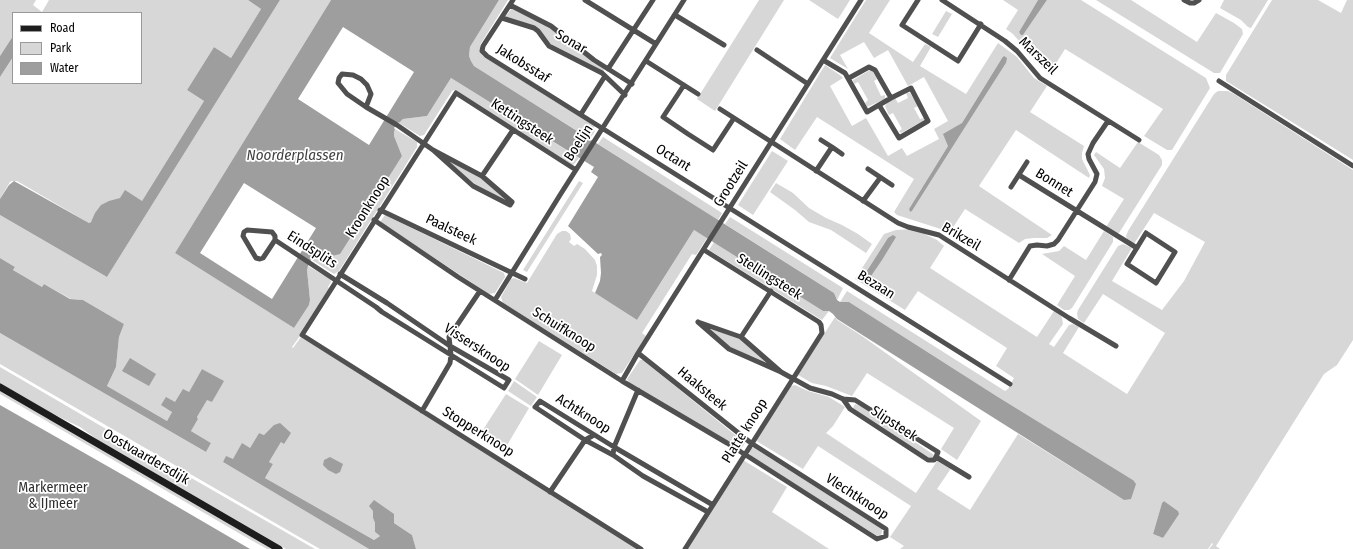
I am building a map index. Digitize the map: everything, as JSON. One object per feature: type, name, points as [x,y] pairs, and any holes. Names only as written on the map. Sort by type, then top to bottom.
[{"type":"main road","name":"Oostvaardersdijk","points":[[0,387],[279,549]]},
{"type":"street","name":"Jakobsstaf","points":[[513,0],[483,46],[482,51],[487,56],[603,128]]},
{"type":"street","points":[[585,0],[656,44]]},
{"type":"street","points":[[608,69],[653,0]]},
{"type":"street","name":"Boelijn","points":[[495,300],[684,0]]},
{"type":"street","name":"Grootzeil","points":[[622,381],[638,353],[861,0]]},
{"type":"street","points":[[918,0],[902,26],[958,61],[981,24]]},
{"type":"street","name":"Marszeil","points":[[942,0],[981,24],[1017,51],[1040,78],[1139,140]]},
{"type":"street","points":[[1184,0],[1190,3],[1194,3],[1199,0]]},
{"type":"street","name":"Sonar","points":[[510,5],[551,26],[594,60],[632,84]]},
{"type":"street","points":[[675,15],[724,45]]},
{"type":"street","name":"Sonar","points":[[502,18],[534,28],[549,46],[595,69],[625,94]]},
{"type":"street","points":[[757,50],[808,84]]},
{"type":"street","points":[[823,60],[844,73],[849,78],[867,112],[879,105],[891,98],[911,88],[928,121],[899,138],[879,105]]},
{"type":"street","points":[[646,61],[698,94]]},
{"type":"street","points":[[849,78],[869,67],[875,70],[891,98]]},
{"type":"street","points":[[366,107],[371,94],[367,85],[361,79],[353,75],[342,74],[338,83],[347,94],[366,107],[397,125],[433,150],[474,186],[510,205],[512,202],[482,176],[433,150]]},
{"type":"street","points":[[581,114],[605,76]]},
{"type":"street","points":[[1219,81],[1353,166]]},
{"type":"street","points":[[684,85],[663,117],[688,134],[713,150],[734,118]]},
{"type":"street","name":"Kettingsteek","points":[[456,93],[576,170]]},
{"type":"street","name":"Kroonknoop","points":[[302,335],[336,279],[456,93]]},
{"type":"street","name":"Brikzeil","points":[[720,109],[898,223],[939,235],[1069,318],[1116,346]]},
{"type":"street","name":"Bonnet","points":[[1009,280],[1030,246],[1048,246],[1054,244],[1058,240],[1096,179],[1097,174],[1088,154],[1093,143],[1108,121]]},
{"type":"street","name":"Octant","points":[[603,128],[730,208]]},
{"type":"street","points":[[482,176],[513,130]]},
{"type":"street","points":[[821,140],[842,154]]},
{"type":"street","points":[[816,171],[832,147]]},
{"type":"street","name":"Bonnet","points":[[1011,187],[1027,162]]},
{"type":"street","points":[[868,169],[892,185]]},
{"type":"street","name":"Bonnet","points":[[1019,175],[1137,248]]},
{"type":"street","points":[[863,201],[880,178]]},
{"type":"street","name":"Bezaan","points":[[730,208],[1010,384]]},
{"type":"street","name":"Paalsteek","points":[[380,210],[525,279]]},
{"type":"street","name":"Schuifknoop","points":[[374,220],[480,291],[622,381],[745,455]]},
{"type":"street","name":"Eindsplits","points":[[275,240],[260,260],[256,258],[243,236],[244,232],[247,230],[272,232],[275,236],[275,240],[336,279]]},
{"type":"street","points":[[1146,233],[1176,252],[1156,283],[1126,264],[1137,248],[1146,233]]},
{"type":"street","name":"Stellingsteek","points":[[704,250],[771,291],[819,322],[821,325]]},
{"type":"street","name":"Vissersknoop","points":[[336,279],[382,312],[504,388],[509,380],[450,346],[387,303],[340,274]]},
{"type":"street","points":[[422,410],[450,363],[451,355],[449,337],[480,291]]},
{"type":"street","points":[[741,338],[771,291]]},
{"type":"street","points":[[698,322],[741,338],[781,372],[729,349],[698,322]]},
{"type":"street","name":"Platte knoop","points":[[685,549],[822,333],[821,325]]},
{"type":"street","name":"Stopperknoop","points":[[302,335],[641,549]]},
{"type":"street","name":"Haaksteek","points":[[638,353],[751,443]]},
{"type":"street","name":"Slipsteek","points":[[781,372],[810,388],[832,394],[843,399],[855,400],[938,452],[936,457],[934,460],[928,460],[850,410],[843,399]]},
{"type":"street","points":[[613,455],[614,447],[638,390]]},
{"type":"street","name":"Achtknoop","points":[[708,512],[643,476],[613,455],[585,440],[535,408],[540,400],[594,435],[713,505]]},
{"type":"street","points":[[550,492],[585,440],[594,435]]},
{"type":"street","name":"Vlechtknoop","points":[[745,455],[877,539],[886,536],[886,529],[751,443]]},
{"type":"street","name":"Slipsteek","points":[[936,457],[969,477]]},
{"type":"green space","points":[[0,0],[36,0],[33,5],[42,12],[12,12],[12,38],[0,56]]},
{"type":"green space","points":[[49,0],[248,0],[261,9],[231,58],[214,47],[187,90],[204,101],[142,201],[120,198],[89,223],[17,181],[10,182],[0,199],[0,77],[12,59],[12,84],[142,84],[142,12],[42,12]]},
{"type":"green space","points":[[280,0],[331,0],[175,253],[294,328],[309,305],[308,266],[330,279],[331,282],[328,287],[329,288],[299,335],[300,336],[292,347],[293,348],[301,337],[638,549],[416,549],[412,535],[373,511],[375,532],[380,536],[374,540],[265,478],[273,464],[269,462],[281,442],[291,433],[264,435],[259,433],[250,448],[233,459],[223,462],[369,549],[320,549],[0,364],[0,333],[206,452],[211,443],[191,431],[207,399],[212,402],[223,381],[202,369],[189,392],[175,403],[166,398],[172,412],[167,421],[107,386],[116,367],[119,337],[124,324],[83,300],[71,299],[44,284],[42,287],[13,270],[15,267],[0,258],[0,215],[107,277]]},
{"type":"green space","points":[[499,0],[508,0],[480,45],[482,55],[595,126],[593,129],[595,131],[590,139],[474,66],[469,56],[470,47]]},
{"type":"green space","points":[[759,0],[784,0],[715,111],[697,99]]},
{"type":"green space","points":[[809,0],[850,0],[838,19]]},
{"type":"green space","points":[[866,0],[890,0],[869,33],[913,62],[925,44],[931,47],[920,66],[966,94],[998,43],[1017,57],[1034,78],[1047,86],[1030,112],[1084,146],[1082,159],[1090,175],[1089,178],[1016,130],[979,186],[1052,235],[1047,238],[1025,239],[1019,243],[965,209],[950,232],[897,215],[894,212],[914,179],[817,117],[795,150],[780,139],[825,65],[843,78],[830,86],[852,126],[866,118],[888,156],[902,148],[907,156],[939,139],[934,129],[948,121],[924,77],[908,86],[888,50],[874,58],[864,42],[840,55],[848,69],[830,58]],"holes":[[[1002,58],[1006,63],[912,211],[910,212],[909,209],[948,146],[959,125],[962,123]]]},
{"type":"green space","points":[[1003,0],[1038,0],[1019,32],[1023,35],[1047,0],[1081,0],[1206,78],[1210,88],[1172,150],[1167,150],[1144,136],[1163,109],[1065,49],[1050,73],[1042,68],[1013,34],[1006,29],[1018,10]]},
{"type":"green space","points":[[1096,0],[1131,0],[1197,42],[1216,13],[1242,29],[1243,34],[1220,73],[1214,73]]},
{"type":"green space","points":[[1224,0],[1268,0],[1251,28],[1241,20],[1220,8]]},
{"type":"green space","points":[[1272,0],[1318,0],[1341,13],[1347,0],[1353,0],[1353,160],[1226,81],[1226,75]]},
{"type":"green space","points":[[512,8],[550,27],[605,68],[603,72],[551,44],[539,29],[506,18]]},
{"type":"green space","points":[[946,11],[952,14],[938,37],[932,34]]},
{"type":"green space","points":[[870,70],[877,79],[874,81],[881,96],[885,95],[885,98],[867,107],[865,103],[868,100],[858,82],[854,84],[853,80]]},
{"type":"green space","points":[[451,78],[579,158],[573,165],[571,164],[454,90],[424,135],[420,136],[399,123],[403,119],[427,116]]},
{"type":"green space","points":[[1218,91],[1228,91],[1234,94],[1353,170],[1353,340],[1337,365],[1324,374],[1216,546],[1220,549],[1209,549],[1213,544],[1212,543],[1208,549],[900,549],[904,546],[890,537],[911,506],[818,446],[803,469],[758,442],[757,440],[791,386],[795,385],[808,391],[829,397],[845,407],[833,426],[826,433],[916,493],[939,458],[952,467],[937,489],[970,510],[1018,434],[1124,500],[1133,480],[998,397],[849,302],[840,302],[847,291],[1005,391],[1008,389],[1014,378],[996,366],[1007,348],[918,291],[905,310],[855,279],[884,234],[896,230],[914,229],[937,240],[944,246],[930,268],[1037,337],[1054,311],[1061,316],[1063,324],[1049,344],[1054,347],[1069,325],[1073,324],[1079,327],[1063,353],[1127,394],[1165,333],[1103,294],[1084,323],[1078,319],[1078,310],[1118,246],[1123,244],[1132,248],[1112,281],[1162,310],[1184,281],[1205,242],[1154,213],[1134,244],[1127,239],[1126,236],[1214,94]],"holes":[[[1164,501],[1178,511],[1163,538],[1153,534],[1162,503]]]},
{"type":"green space","points":[[907,92],[910,93],[918,106],[914,108],[920,119],[924,119],[901,133],[899,131],[902,129],[893,113],[889,115],[885,106],[888,102],[895,98],[898,103],[908,98]]},
{"type":"green space","points":[[395,129],[417,142],[417,147],[339,271],[334,274],[312,260],[314,257],[332,256],[402,156],[394,136]]},
{"type":"green space","points":[[603,137],[722,213],[718,220],[598,144]]},
{"type":"green space","points":[[1138,142],[1159,155],[1162,160],[1162,165],[1119,233],[1117,233],[1106,227],[1124,199],[1102,186],[1105,178],[1104,169],[1094,155],[1096,152],[1120,168]]},
{"type":"green space","points":[[772,151],[788,161],[753,215],[738,205]]},
{"type":"green space","points":[[446,159],[478,175],[508,202],[475,184]]},
{"type":"green space","points":[[579,181],[583,183],[527,272],[523,270]]},
{"type":"green space","points":[[776,183],[793,193],[809,208],[858,234],[872,244],[866,253],[831,230],[809,222],[770,192]]},
{"type":"green space","points":[[385,215],[504,273],[505,277],[495,293],[489,294],[380,222]]},
{"type":"green space","points":[[730,217],[843,288],[837,300],[834,293],[725,224]]},
{"type":"green space","points":[[694,230],[707,238],[696,255],[692,254],[642,333],[646,336],[622,373],[616,374],[503,303],[501,297],[511,279],[514,278],[527,283],[557,234],[562,231],[566,231],[570,234],[571,239],[569,242],[574,246],[577,244],[585,249],[595,260],[597,275],[592,291],[637,320]]},
{"type":"green space","points":[[1104,231],[1113,237],[1113,242],[1072,308],[1069,310],[1064,310],[1057,305],[1075,276],[1042,254],[1059,251],[1064,246],[1086,260]]},
{"type":"green space","points":[[714,242],[823,311],[829,311],[822,320],[709,250]]},
{"type":"green space","points":[[835,317],[837,320],[862,336],[981,421],[957,460],[941,449],[954,428],[867,373],[852,396],[826,386],[812,383],[798,375]]},
{"type":"green space","points":[[705,326],[742,340],[772,367],[730,347]]},
{"type":"green space","points":[[539,341],[562,355],[538,395],[515,379]]},
{"type":"green space","points":[[640,360],[643,360],[745,443],[741,449],[629,383],[627,379]]},
{"type":"green space","points":[[0,367],[315,549],[286,549],[98,440],[80,427],[51,413],[0,383]]},
{"type":"green space","points":[[514,381],[537,397],[531,406],[508,391]]},
{"type":"green space","points":[[0,389],[275,549],[267,549],[242,535],[0,394]]},
{"type":"green space","points":[[506,394],[529,408],[503,452],[479,436]]},
{"type":"green space","points":[[855,404],[865,408],[934,455],[933,457],[928,457],[858,413],[853,408]]},
{"type":"green space","points":[[751,448],[754,448],[882,529],[882,533],[880,536],[877,536],[750,456],[749,452]]},
{"type":"green space","points":[[743,460],[787,487],[772,512],[829,549],[687,549]]},
{"type":"water","points":[[248,0],[280,0],[107,277],[0,215],[0,199],[9,185],[14,181],[89,223],[101,205],[120,198],[125,190],[142,201],[204,101],[187,90],[214,47],[231,58],[261,9]]},
{"type":"water","name":"Noorderplassen","points":[[331,0],[499,0],[470,47],[469,56],[474,66],[834,293],[837,300],[840,302],[849,302],[998,397],[1133,480],[1136,484],[1131,499],[1124,500],[837,319],[829,311],[823,311],[694,230],[637,320],[595,293],[600,281],[600,257],[602,255],[601,253],[598,254],[568,226],[598,177],[591,172],[594,167],[451,78],[427,116],[403,119],[399,123],[398,122],[394,128],[394,136],[402,156],[340,254],[314,257],[311,260],[307,270],[310,300],[309,305],[294,328],[175,253]],"holes":[[[343,27],[414,72],[369,145],[298,99]],[[244,183],[316,228],[272,299],[200,253]]]},
{"type":"water","points":[[1038,0],[1047,0],[1023,35],[1021,35],[1019,32]]},
{"type":"water","points":[[12,38],[12,59],[0,77],[0,56]]},
{"type":"water","points":[[1004,56],[1007,58],[1006,63],[910,212],[909,209],[948,146],[943,134],[962,123]]},
{"type":"water","points":[[893,235],[896,237],[871,276],[869,283],[867,283],[864,279],[867,271],[888,238]]},
{"type":"water","points":[[0,258],[15,267],[13,270],[42,287],[44,284],[70,299],[83,300],[124,324],[119,337],[116,367],[107,386],[167,421],[172,412],[161,405],[166,397],[175,402],[183,389],[189,392],[202,369],[224,381],[212,402],[207,400],[191,431],[211,443],[206,452],[0,333]]},
{"type":"water","points":[[130,358],[156,374],[149,386],[122,371]]},
{"type":"water","name":"Markermeer & IJmeer","points":[[0,405],[130,479],[250,549],[0,549]]},
{"type":"water","points":[[280,423],[291,433],[284,444],[281,442],[269,462],[273,464],[265,478],[374,540],[380,536],[375,532],[373,511],[369,506],[374,500],[394,514],[394,523],[412,535],[416,549],[369,549],[223,462],[226,456],[233,459],[242,443],[250,448],[259,433],[264,435],[274,425]]},
{"type":"water","points":[[330,457],[343,464],[340,472],[336,474],[328,470],[323,465],[324,460]]},
{"type":"water","points":[[1164,501],[1178,511],[1179,514],[1163,538],[1153,534],[1162,503]]}]
